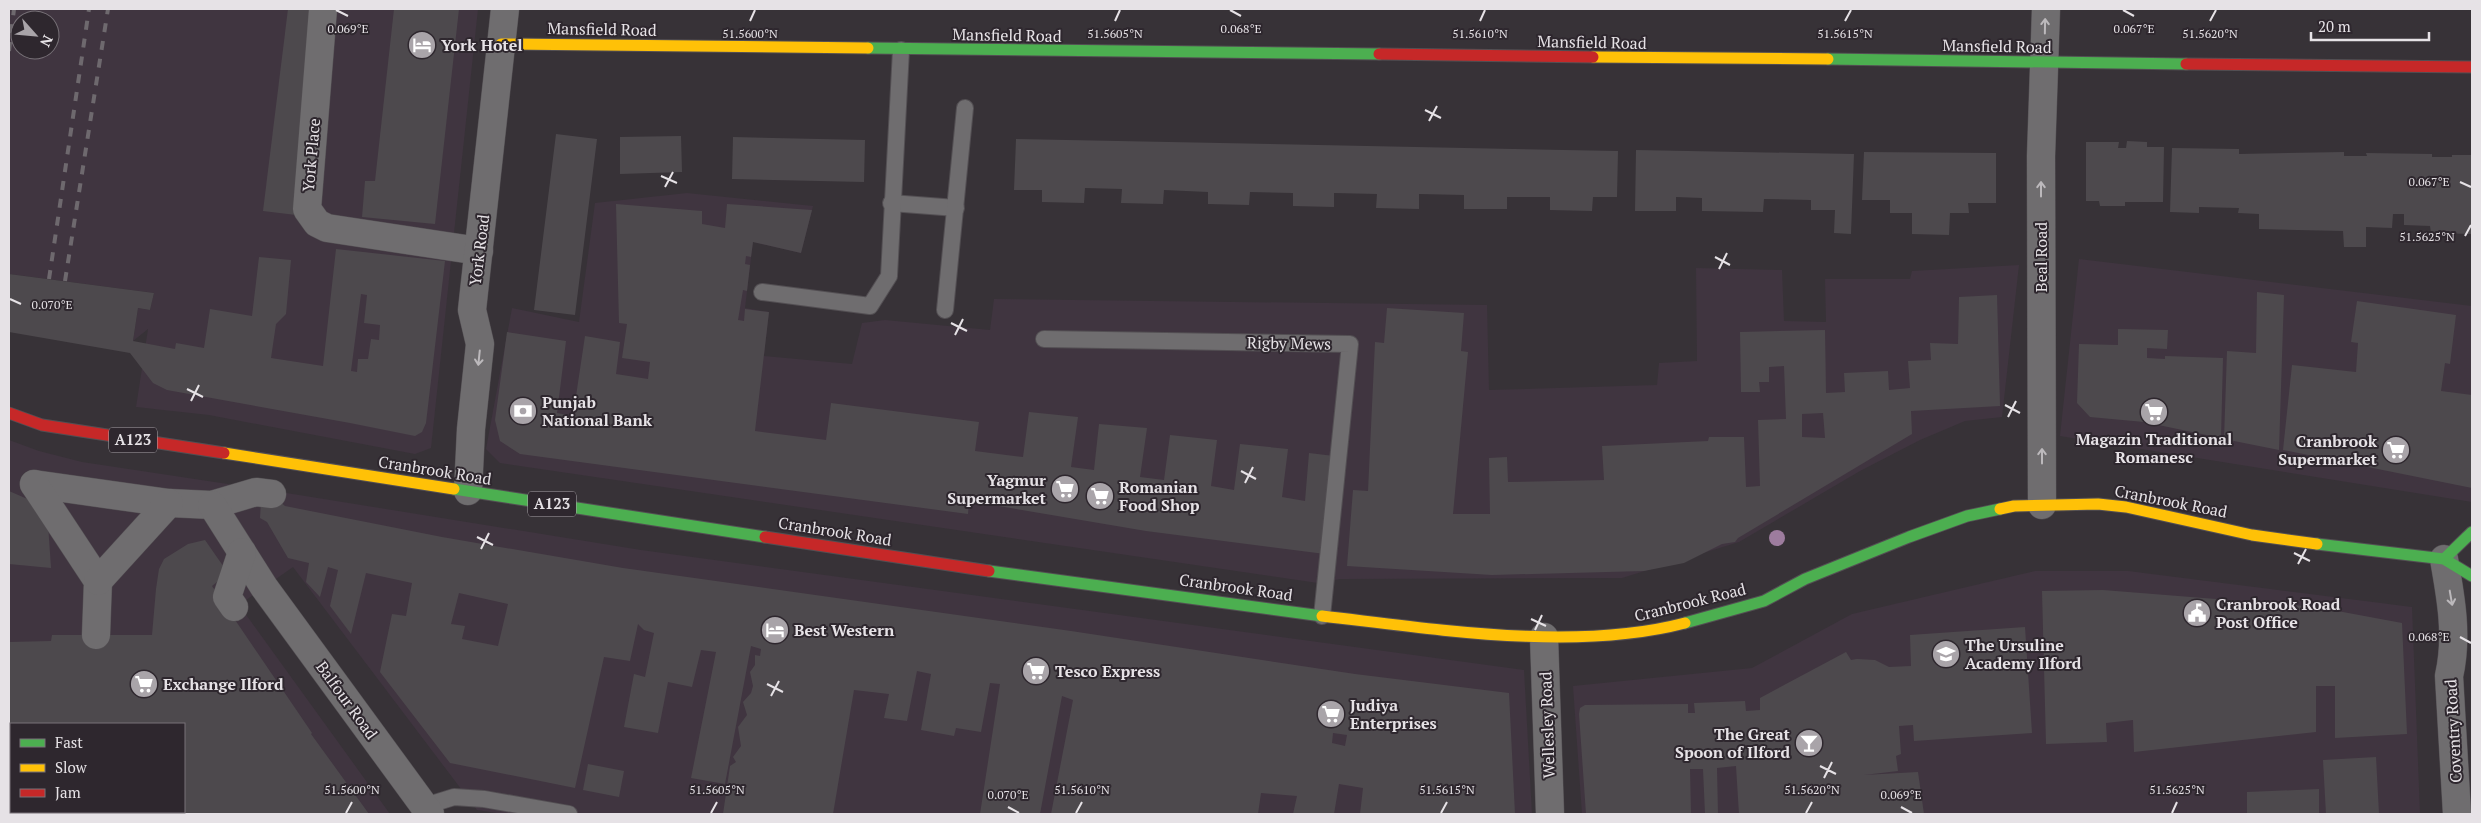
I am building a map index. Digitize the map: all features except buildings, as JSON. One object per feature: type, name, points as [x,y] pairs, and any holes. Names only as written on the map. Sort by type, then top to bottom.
[{"type":"main road","name":"Mansfield Road","points":[[502,44],[2472,67]]},
{"type":"main road","name":"Cranbrook Road","points":[[9,413],[42,425],[932,563],[1322,616],[1416,627],[1544,636],[1641,633],[1764,601],[1805,579],[1909,537],[1967,516],[2014,506],[2098,504],[2126,508],[2252,535],[2374,552],[2444,559],[2472,576]]},
{"type":"main road","points":[[2444,559],[2472,532]]},
{"type":"street","name":"York Place","points":[[323,9],[307,209],[317,223],[327,228],[479,251]]},
{"type":"street","name":"York Road","points":[[468,492],[471,429],[480,344],[472,310],[505,9]]},
{"type":"street","name":"Beal Road","points":[[2042,505],[2041,156],[2046,9]]},
{"type":"street","points":[[96,636],[98,581],[34,484],[169,503],[212,505],[256,492],[272,494]]},
{"type":"street","points":[[98,581],[169,503]]},
{"type":"street","name":"Balfour Road","points":[[212,505],[264,587],[428,810]]},
{"type":"street","points":[[234,607],[227,597],[242,552]]},
{"type":"street","name":"Coventry Road","points":[[2444,559],[2453,610],[2453,658],[2449,676],[2458,814]]},
{"type":"street","name":"Wellesley Road","points":[[1544,636],[1550,814]]},
{"type":"lane","points":[[762,292],[870,306],[889,276],[891,204],[900,50]]},
{"type":"lane","points":[[946,310],[965,108]]},
{"type":"lane","points":[[891,204],[956,208]]},
{"type":"lane","name":"Rigby Mews","points":[[1044,339],[1350,344],[1322,616]]},
{"type":"lane","points":[[428,810],[454,797],[484,799],[569,814]]},
{"type":"shaded area","points":[[9,9],[478,9],[431,448],[415,454],[209,415],[136,407],[148,329],[133,341],[138,308],[150,310],[154,293],[9,274]]},
{"type":"shaded area","points":[[687,193],[813,206],[801,253],[753,242],[745,308],[769,312],[764,356],[852,364],[862,323],[885,320],[990,330],[994,299],[1487,305],[1489,390],[1657,385],[1659,363],[1697,361],[1696,268],[1782,270],[1784,321],[1826,322],[1825,279],[1910,279],[1912,271],[2019,265],[2002,417],[1965,421],[1920,440],[1860,471],[1739,542],[1622,578],[1340,579],[1318,583],[500,463],[486,449],[512,308],[579,322],[595,203]]},
{"type":"shaded area","points":[[2079,259],[2472,306],[2472,502],[2060,436]]},
{"type":"shaded area","points":[[9,440],[39,451],[82,462],[641,550],[1524,670],[1532,814],[503,814],[477,810],[293,567],[239,605],[390,814],[9,814]]},
{"type":"shaded area","points":[[2035,571],[2128,571],[2412,607],[2420,814],[1582,814],[1573,686],[1752,668],[1852,614]]},
{"type":"railway","points":[[9,51],[14,9]]},
{"type":"railway","points":[[49,279],[89,9]]},
{"type":"railway","points":[[65,281],[108,9]]},
{"type":"traffic: fast","points":[[868,48],[1379,54]]},
{"type":"traffic: fast","points":[[1828,59],[2186,64]]},
{"type":"traffic: fast","points":[[454,489],[765,537]]},
{"type":"traffic: fast","points":[[1685,623],[1764,601],[1805,579],[1909,537],[1967,516],[2000,509]]},
{"type":"traffic: fast","points":[[2444,559],[2472,532]]},
{"type":"traffic: fast","points":[[2317,544],[2444,559],[2472,576]]},
{"type":"traffic: fast","points":[[989,571],[1322,616]]},
{"type":"traffic: slow","points":[[501,44],[868,48]]},
{"type":"traffic: slow","points":[[1593,57],[1828,59]]},
{"type":"traffic: slow","points":[[224,453],[454,489]]},
{"type":"traffic: slow","points":[[2000,509],[2014,506],[2098,504],[2126,507],[2252,535],[2317,544]]},
{"type":"traffic: slow","points":[[1322,616],[1457,632],[1551,637],[1598,636],[1642,632],[1685,623]]},
{"type":"traffic: jam","points":[[1379,54],[1593,57]]},
{"type":"traffic: jam","points":[[2186,64],[2472,67]]},
{"type":"traffic: jam","points":[[9,413],[42,425],[224,453]]},
{"type":"traffic: jam","points":[[765,537],[989,571]]},
{"type":"place","name":"York Hotel","points":[[422,45]]},
{"type":"place","name":"Punjab National Bank","points":[[523,411]]},
{"type":"place","name":"Magazin Traditional Romanesc","points":[[2154,412]]},
{"type":"place","name":"Cranbrook Supermarket","points":[[2396,450]]},
{"type":"place","name":"Yagmur Supermarket","points":[[1065,489]]},
{"type":"place","name":"Romanian Food Shop","points":[[1100,496]]},
{"type":"place","name":"Cranbrook Road Post Office","points":[[2197,613]]},
{"type":"place","name":"Best Western","points":[[775,630]]},
{"type":"place","name":"The Ursuline Academy Ilford","points":[[1946,654]]},
{"type":"place","name":"Tesco Express","points":[[1036,671]]},
{"type":"place","name":"Exchange Ilford","points":[[144,684]]},
{"type":"place","name":"Judiya Enterprises","points":[[1331,714]]},
{"type":"place","name":"The Great Spoon of Ilford","points":[[1809,743]]}]
